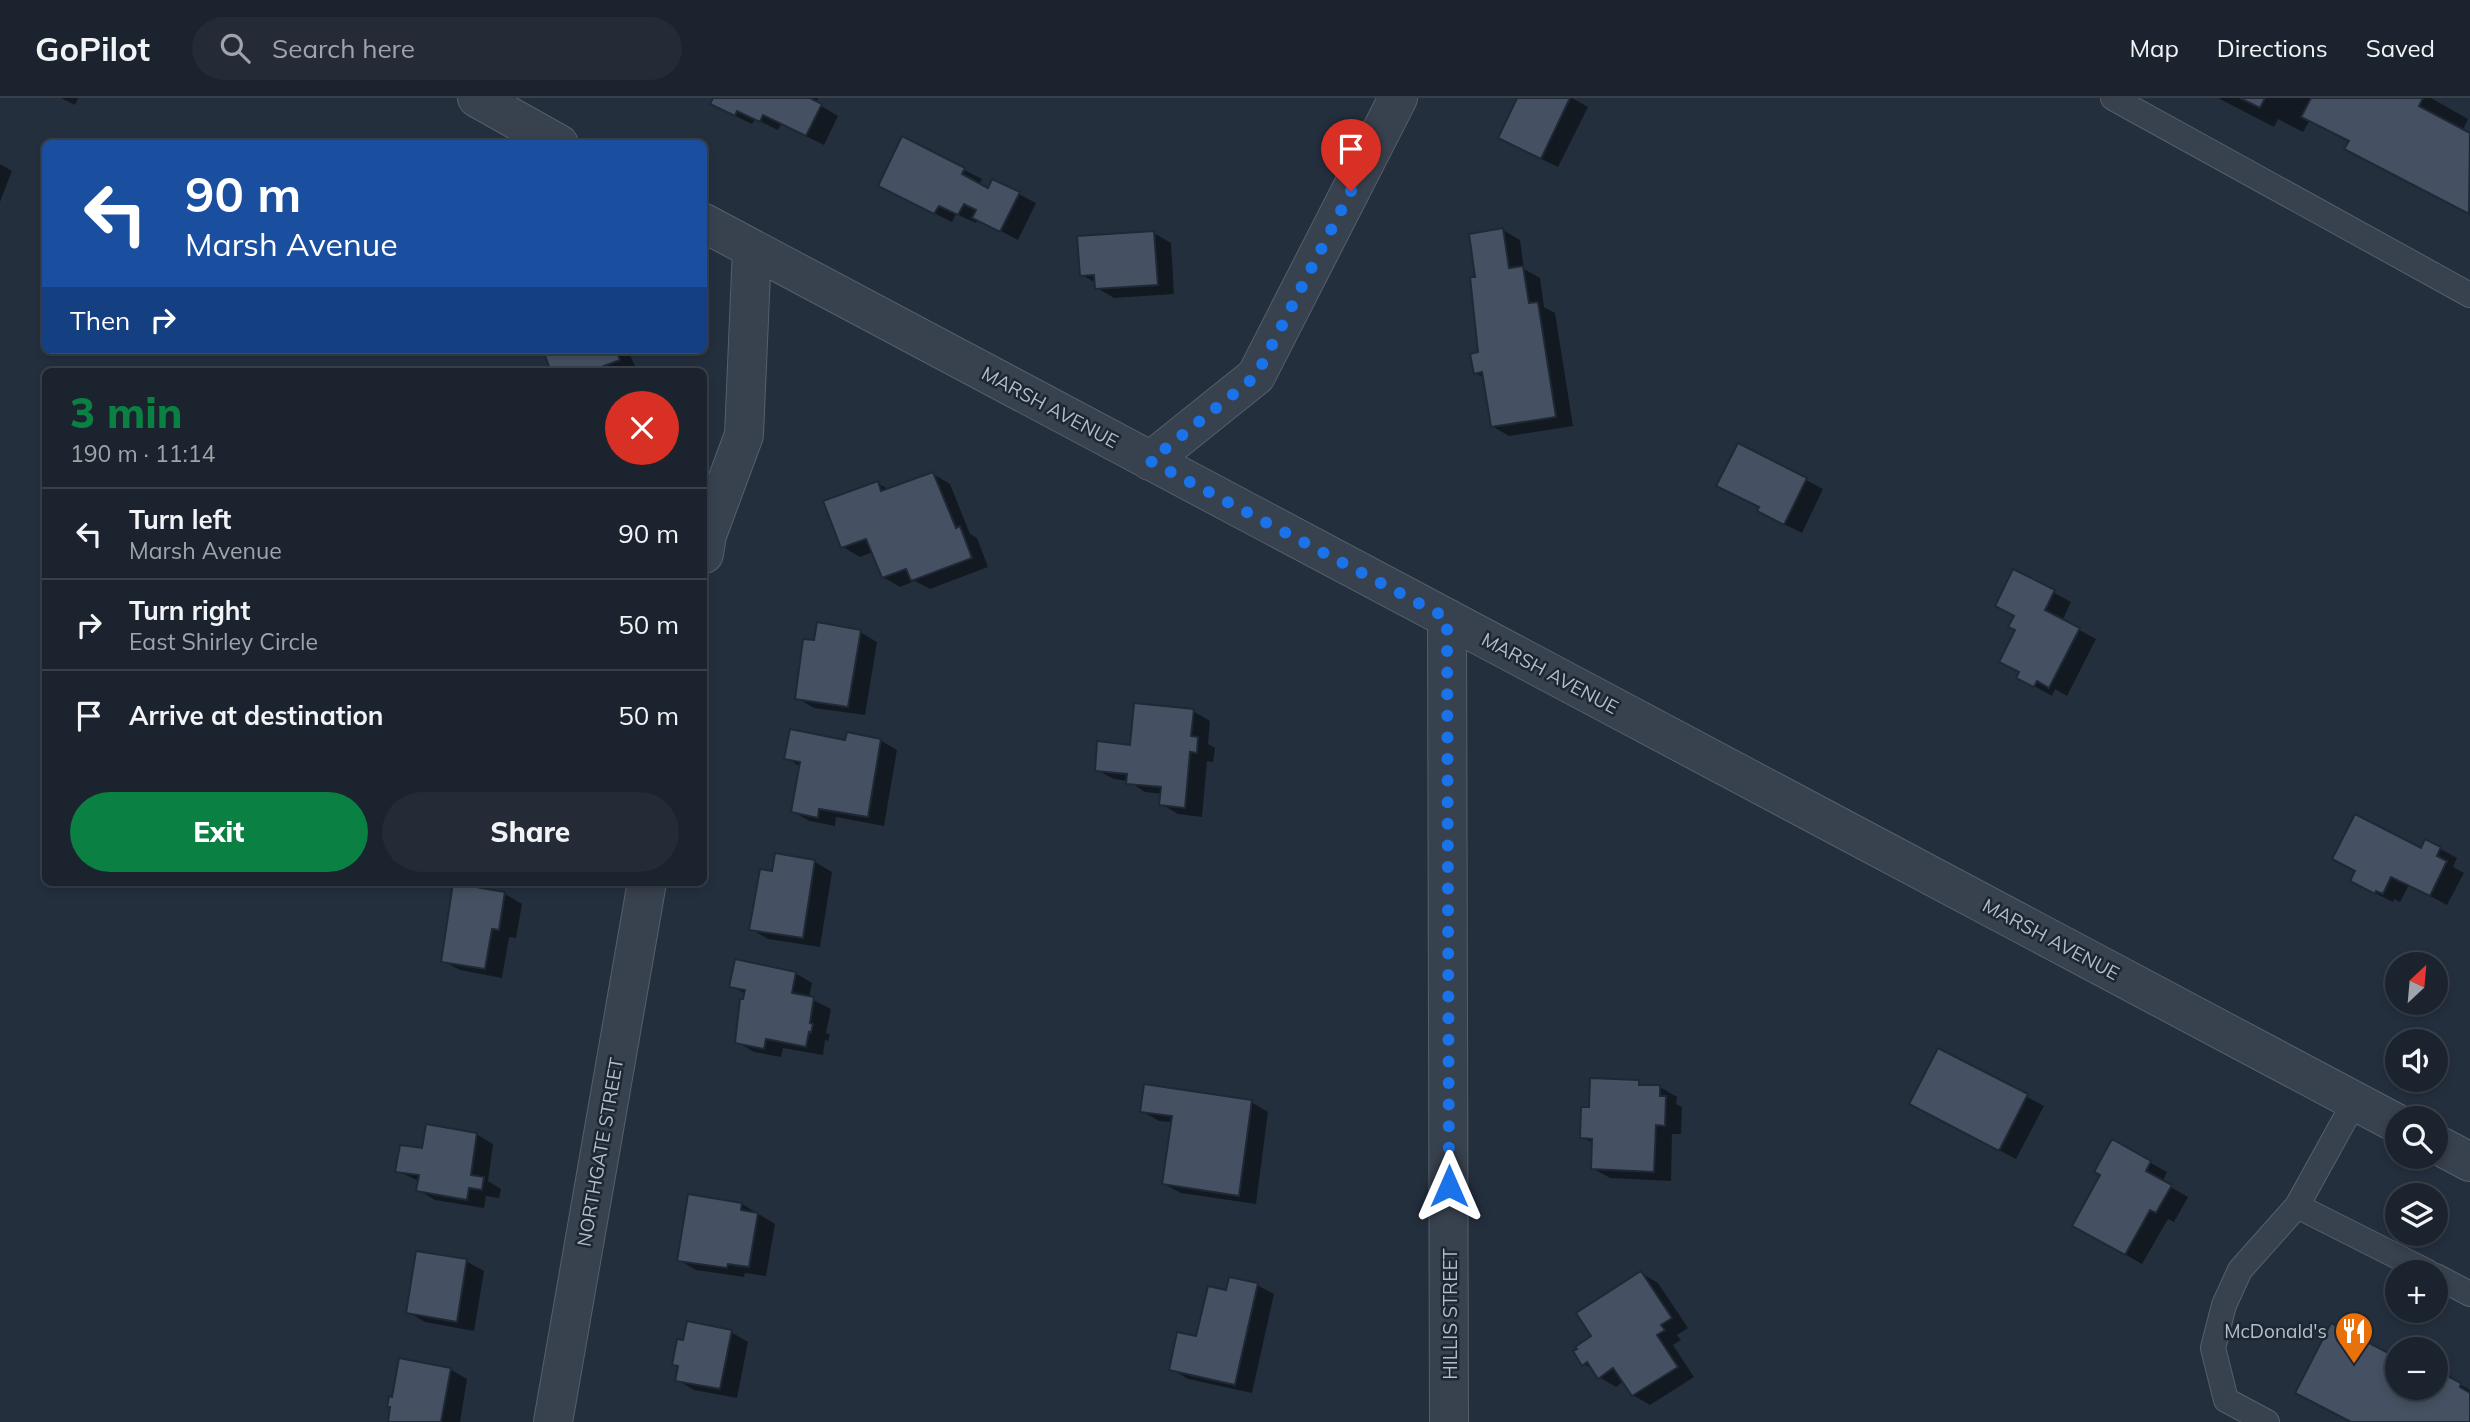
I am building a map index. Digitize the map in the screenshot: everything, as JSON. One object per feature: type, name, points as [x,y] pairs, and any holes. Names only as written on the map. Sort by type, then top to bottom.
[{"type":"street","points":[[477,98],[552,140]]},
{"type":"street","points":[[1150,461],[1256,376],[1398,98]]},
{"type":"street","name":"MARSH AVENUE","points":[[707,225],[2385,1117]]},
{"type":"street","points":[[707,535],[744,435],[752,249]]},
{"type":"street","name":"HILLIS STREET","points":[[1447,618],[1455,1416]]},
{"type":"street","name":"NORTHGATE STREET","points":[[554,1422],[646,886]]},
{"type":"street","points":[[2448,1150],[2470,1162]]},
{"type":"lane","points":[[2113,98],[2470,295]]},
{"type":"lane","points":[[2267,1422],[2226,1400],[2213,1348],[2224,1305],[2240,1270],[2297,1206],[2355,1101]]},
{"type":"lane","points":[[2297,1206],[2404,1260]]},
{"type":"lane","points":[[2448,1282],[2470,1293]]},
{"type":"building","points":[[713,98],[810,98],[822,104],[806,136],[763,115],[760,122],[737,111],[735,116],[710,104]]},
{"type":"building","points":[[1517,98],[1570,98],[1541,159],[1498,138]]},
{"type":"building","points":[[2240,98],[2265,98],[2260,108]]},
{"type":"building","points":[[2311,98],[2423,98],[2419,106],[2470,133],[2469,214],[2344,149],[2349,141],[2301,117]]},
{"type":"building","points":[[902,136],[965,168],[962,174],[988,188],[992,179],[1020,192],[1000,232],[972,218],[976,210],[964,204],[958,215],[939,206],[934,214],[878,186]]},
{"type":"building","points":[[1503,228],[1509,268],[1523,266],[1529,303],[1538,302],[1556,417],[1491,427],[1482,372],[1474,374],[1470,354],[1478,352],[1470,277],[1475,277],[1469,234]]},
{"type":"building","points":[[1154,231],[1158,285],[1095,289],[1094,275],[1080,276],[1077,236]]},
{"type":"building","points":[[618,354],[620,360],[599,368],[550,368],[545,356]]},
{"type":"building","points":[[1738,443],[1807,478],[1784,525],[1757,511],[1759,507],[1716,486]]},
{"type":"building","points":[[933,472],[956,528],[960,526],[972,558],[911,581],[906,569],[882,578],[866,539],[841,548],[823,501],[878,481],[881,491]]},
{"type":"building","points":[[2013,569],[2055,590],[2045,610],[2080,628],[2049,688],[2037,681],[2034,687],[2016,678],[2019,672],[1999,662],[2015,630],[2008,627],[2014,616],[1995,606]]},
{"type":"building","points":[[817,622],[861,630],[848,707],[795,699],[803,639],[814,640]]},
{"type":"building","points":[[1134,703],[1194,709],[1191,736],[1198,737],[1197,753],[1190,752],[1185,808],[1159,805],[1161,787],[1126,784],[1127,774],[1095,771],[1097,741],[1130,745]]},
{"type":"building","points":[[790,729],[845,740],[847,732],[881,739],[868,817],[819,809],[818,818],[791,812],[800,762],[784,759]]},
{"type":"building","points":[[2355,814],[2421,848],[2425,839],[2441,847],[2437,856],[2447,861],[2430,896],[2391,877],[2383,894],[2376,891],[2375,894],[2350,881],[2355,871],[2332,859]]},
{"type":"building","points":[[775,853],[815,860],[803,938],[749,930],[760,869],[772,871]]},
{"type":"building","points":[[453,886],[505,892],[499,930],[492,929],[485,969],[441,962]]},
{"type":"building","points":[[735,959],[796,972],[792,993],[814,997],[810,1023],[813,1024],[806,1047],[766,1039],[764,1049],[735,1043],[740,999],[743,999],[745,990],[729,987]]},
{"type":"building","points":[[1938,1048],[2028,1094],[1999,1151],[1909,1104]]},
{"type":"building","points":[[1590,1078],[1639,1080],[1639,1085],[1660,1085],[1660,1096],[1666,1096],[1665,1126],[1656,1125],[1654,1172],[1591,1169],[1592,1139],[1580,1138],[1581,1107],[1589,1107]]},
{"type":"building","points":[[1144,1084],[1252,1100],[1239,1196],[1162,1184],[1172,1116],[1140,1112]]},
{"type":"building","points":[[426,1124],[477,1133],[471,1175],[484,1177],[482,1190],[469,1188],[467,1200],[416,1191],[419,1175],[395,1172],[400,1145],[422,1148]]},
{"type":"building","points":[[2112,1139],[2151,1161],[2146,1171],[2172,1185],[2156,1213],[2150,1210],[2125,1255],[2072,1226],[2100,1175],[2094,1172]]},
{"type":"building","points":[[688,1194],[742,1203],[741,1210],[758,1213],[749,1267],[728,1264],[727,1268],[677,1261]]},
{"type":"building","points":[[416,1251],[467,1259],[457,1322],[406,1313]]},
{"type":"building","points":[[1641,1271],[1672,1318],[1661,1325],[1665,1330],[1657,1335],[1678,1367],[1632,1396],[1613,1368],[1598,1379],[1587,1362],[1582,1366],[1573,1351],[1591,1336],[1576,1313]]},
{"type":"building","points":[[1229,1277],[1258,1283],[1235,1385],[1169,1370],[1177,1332],[1196,1336],[1208,1286],[1226,1290]]},
{"type":"building","points":[[687,1321],[732,1330],[720,1389],[675,1381],[678,1366],[672,1365],[677,1339],[683,1340]]},
{"type":"building","name":"McDonald's","points":[[2331,1323],[2385,1351],[2385,1400],[2448,1400],[2448,1376],[2461,1383],[2460,1387],[2470,1393],[2470,1422],[2351,1422],[2295,1393]]},
{"type":"building","points":[[399,1358],[451,1368],[441,1422],[388,1422],[390,1407],[387,1407],[389,1396],[392,1397]]},
{"type":"place","name":"McDonald's","points":[[2354,1365]]},
{"type":"route","points":[[1351,191],[1256,376],[1150,461],[1447,618],[1449,1186]]}]
